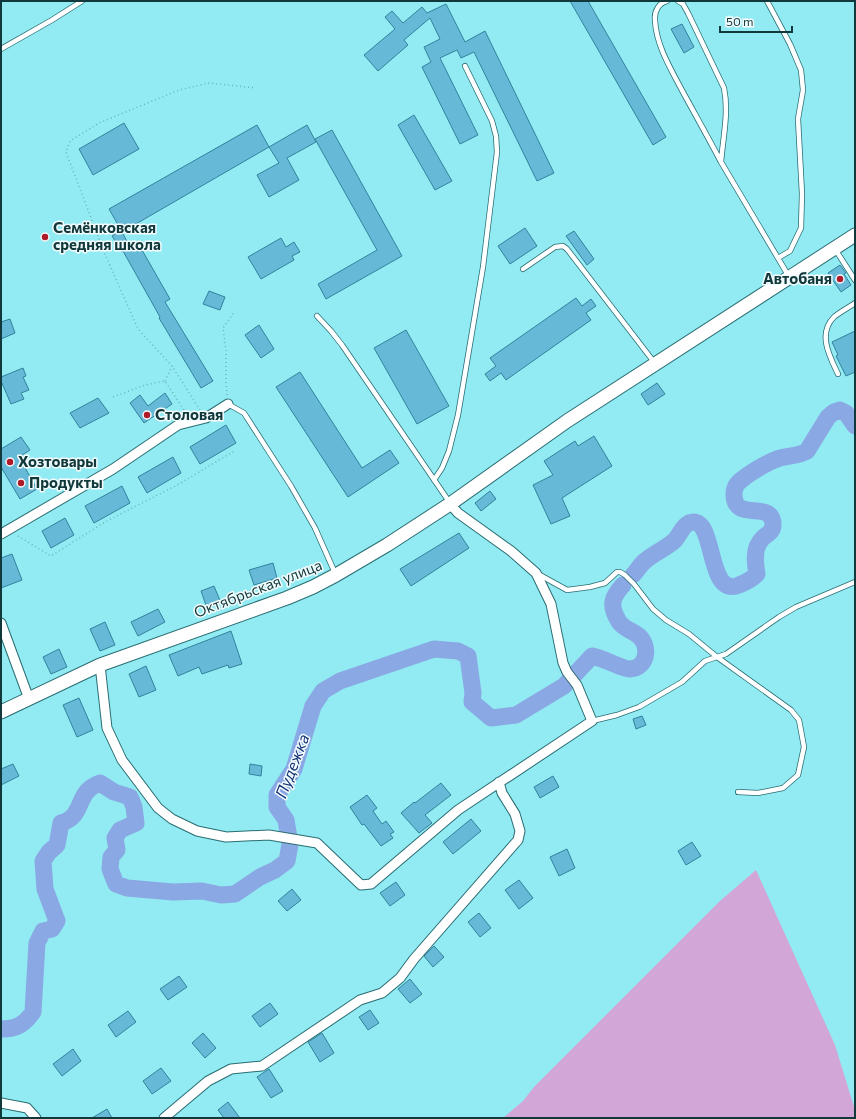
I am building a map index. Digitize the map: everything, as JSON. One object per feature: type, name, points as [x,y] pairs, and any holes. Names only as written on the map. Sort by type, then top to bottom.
[{"type":"street","name":"Октябрьская улица","points":[[1,712],[100,665],[313,588],[387,545],[450,504],[567,421],[855,235]]},
{"type":"street","points":[[4,532],[113,469],[178,426],[206,418],[228,404]]},
{"type":"street","points":[[100,665],[107,728],[122,760],[158,808],[172,818],[197,831],[226,837],[268,835],[295,838],[317,843],[361,885],[370,884],[458,810],[592,721],[577,685],[567,672],[560,654],[551,604],[536,573],[511,551],[458,513],[450,504]]},
{"type":"street","points":[[1,623],[29,699]]},
{"type":"street","points":[[164,1118],[208,1081],[231,1068],[262,1066],[360,1000],[382,993],[400,978],[414,959],[518,840],[520,831],[515,814],[502,793],[499,782]]},
{"type":"street","points":[[1,1103],[27,1108],[36,1118]]},
{"type":"lane","points":[[1,49],[82,1]]},
{"type":"lane","points":[[667,1],[662,2],[657,8],[654,18],[663,52],[721,162],[789,277]]},
{"type":"lane","points":[[678,1],[683,4],[688,13],[724,88],[726,111],[721,162]]},
{"type":"lane","points":[[767,1],[790,44],[801,70],[802,90],[798,119],[802,194],[801,228],[790,250],[778,258]]},
{"type":"lane","points":[[434,480],[442,468],[447,456],[458,415],[483,267],[497,152],[496,136],[492,121],[465,66]]},
{"type":"lane","points":[[522,269],[556,247],[563,246],[567,248],[655,364]]},
{"type":"lane","points":[[834,248],[855,280]]},
{"type":"lane","points":[[838,374],[826,345],[827,330],[830,322],[835,317],[855,303]]},
{"type":"lane","points":[[317,316],[342,346],[450,504]]},
{"type":"lane","points":[[228,404],[244,413],[291,486],[314,528],[336,575]]},
{"type":"lane","points":[[536,573],[567,590],[590,587],[605,583],[617,572],[620,572],[634,584],[653,609],[666,620],[689,634],[717,657],[791,710],[799,720],[804,747],[798,775],[783,788],[758,793],[738,792]]},
{"type":"lane","points":[[592,721],[617,715],[639,707],[682,682],[705,661],[726,654],[796,607],[855,582]]},
{"type":"path","points":[[206,418],[172,366],[138,329],[104,252],[66,152],[70,140],[99,123],[179,90],[209,83],[256,88]]},
{"type":"path","points":[[228,404],[226,351],[223,328],[235,311]]},
{"type":"path","points":[[113,397],[145,385],[165,380],[172,366]]},
{"type":"path","points":[[165,380],[191,422]]},
{"type":"path","points":[[4,532],[50,556],[105,522],[179,484],[236,450]]},
{"type":"shaded area","points":[[756,870],[835,1045],[855,1110],[855,1118],[503,1118],[523,1101],[534,1087],[720,901]]},
{"type":"building","points":[[570,1],[588,1],[666,137],[653,145]]},
{"type":"building","points":[[446,4],[465,42],[485,31],[554,173],[537,181],[474,52],[461,58],[457,50],[440,58],[478,135],[460,144],[422,67],[431,62],[424,47],[440,39],[430,18],[404,40],[408,45],[378,71],[364,55],[395,29],[385,17],[392,11],[403,23],[422,7],[427,13]]},
{"type":"building","points":[[682,24],[694,47],[684,53],[671,29]]},
{"type":"building","points":[[414,115],[452,181],[435,190],[398,125]]},
{"type":"building","points":[[124,123],[139,149],[93,175],[79,149]]},
{"type":"building","points":[[257,125],[269,147],[122,232],[130,247],[138,243],[170,299],[165,302],[213,381],[201,388],[159,318],[160,317],[123,251],[122,252],[112,236],[121,230],[109,209]]},
{"type":"building","points":[[307,125],[316,142],[287,158],[299,180],[269,197],[257,175],[279,163],[269,147]]},
{"type":"building","points":[[332,130],[402,256],[326,299],[318,284],[377,250],[315,139]]},
{"type":"building","points":[[525,228],[537,246],[510,264],[498,246]]},
{"type":"building","points":[[574,231],[594,259],[587,265],[566,236]]},
{"type":"building","points":[[281,238],[286,247],[294,242],[300,252],[292,256],[294,260],[261,279],[248,257]]},
{"type":"building","name":"Автобаня","points":[[840,265],[846,273],[844,274],[851,285],[841,292],[828,273]]},
{"type":"building","points":[[209,291],[225,297],[220,310],[203,304]]},
{"type":"building","points":[[576,298],[582,306],[591,299],[596,306],[586,313],[591,320],[506,380],[501,373],[490,381],[485,374],[496,366],[490,358]]},
{"type":"building","points":[[10,319],[15,333],[1,339],[1,322]]},
{"type":"building","points":[[259,325],[274,349],[261,358],[245,335]]},
{"type":"building","points":[[406,330],[449,406],[417,424],[374,348]]},
{"type":"building","points":[[855,331],[855,372],[846,376],[836,356],[838,355],[832,342]]},
{"type":"building","points":[[23,368],[26,376],[23,377],[29,390],[21,393],[24,399],[11,404],[1,381],[1,377]]},
{"type":"building","points":[[300,372],[362,468],[390,450],[399,463],[348,497],[276,387]]},
{"type":"building","points":[[657,383],[665,394],[648,405],[641,394]]},
{"type":"building","name":"Столовая","points":[[165,393],[172,404],[144,423],[130,403],[140,395],[148,406]]},
{"type":"building","points":[[98,398],[109,413],[80,428],[70,413]]},
{"type":"building","points":[[226,425],[236,443],[200,464],[190,447]]},
{"type":"building","points":[[594,436],[612,466],[562,498],[570,516],[551,524],[533,485],[553,475],[544,461],[575,441],[578,446]]},
{"type":"building","points":[[21,437],[30,450],[19,457],[37,489],[20,499],[1,467],[1,449]]},
{"type":"building","points":[[173,457],[181,473],[147,493],[138,477]]},
{"type":"building","points":[[122,486],[130,503],[94,523],[85,506]]},
{"type":"building","points":[[490,491],[496,499],[481,511],[475,503]]},
{"type":"building","points":[[65,518],[74,535],[51,548],[42,531]]},
{"type":"building","points":[[459,533],[469,548],[411,586],[400,569]]},
{"type":"building","points":[[12,554],[22,580],[1,588],[1,558]]},
{"type":"building","points":[[273,563],[277,578],[254,585],[249,570]]},
{"type":"building","points":[[214,586],[221,603],[207,608],[201,591]]},
{"type":"building","points":[[158,609],[165,622],[138,636],[131,622]]},
{"type":"building","points":[[105,622],[115,645],[100,651],[90,629]]},
{"type":"building","points":[[231,631],[242,664],[229,668],[228,665],[202,674],[199,667],[178,676],[169,655]]},
{"type":"building","points":[[59,649],[67,667],[51,674],[43,657]]},
{"type":"building","points":[[146,666],[156,690],[139,697],[129,674]]},
{"type":"building","points":[[79,698],[93,730],[77,737],[63,705]]},
{"type":"building","points":[[642,716],[646,725],[636,729],[633,719]]},
{"type":"building","points":[[13,764],[19,776],[1,785],[1,769]]},
{"type":"building","points":[[250,764],[262,766],[261,776],[249,774]]},
{"type":"building","points":[[553,776],[559,787],[540,798],[534,787]]},
{"type":"building","points":[[441,783],[451,795],[425,815],[432,823],[419,833],[401,813]]},
{"type":"building","points":[[367,795],[377,808],[373,811],[382,824],[386,821],[394,832],[390,834],[393,838],[381,846],[364,824],[362,825],[350,807]]},
{"type":"building","points":[[471,819],[481,831],[453,854],[443,842]]},
{"type":"building","points":[[692,842],[701,856],[686,865],[678,851]]},
{"type":"building","points":[[567,849],[575,868],[559,876],[550,857]]},
{"type":"building","points":[[519,880],[533,898],[519,909],[505,890]]},
{"type":"building","points":[[396,882],[405,895],[390,906],[380,893]]},
{"type":"building","points":[[292,889],[301,900],[287,911],[278,901]]},
{"type":"building","points":[[479,913],[491,928],[480,937],[468,922]]},
{"type":"building","points":[[434,946],[444,957],[433,967],[424,956]]},
{"type":"building","points":[[179,976],[187,987],[168,1000],[160,989]]},
{"type":"building","points":[[410,979],[422,994],[410,1003],[398,989]]},
{"type":"building","points":[[270,1003],[278,1014],[260,1027],[252,1016]]},
{"type":"building","points":[[370,1010],[379,1023],[368,1030],[359,1017]]},
{"type":"building","points":[[128,1011],[136,1022],[116,1037],[108,1025]]},
{"type":"building","points":[[203,1033],[216,1048],[205,1058],[192,1043]]},
{"type":"building","points":[[322,1033],[334,1053],[320,1062],[308,1042]]},
{"type":"building","points":[[73,1049],[81,1061],[62,1076],[53,1064]]},
{"type":"building","points":[[161,1068],[171,1081],[152,1094],[143,1081]]},
{"type":"building","points":[[269,1069],[283,1091],[271,1098],[257,1077]]},
{"type":"building","points":[[228,1102],[240,1118],[224,1118],[218,1110]]},
{"type":"building","points":[[107,1109],[112,1118],[92,1118]]},
{"type":"waterway","name":"Пудежка","points":[[633,575],[652,555],[668,546],[675,540],[687,524],[698,523],[704,530],[721,580],[728,586],[739,585],[747,582],[757,574],[755,560],[757,547],[762,539],[771,532],[773,525],[771,517],[767,513],[740,508],[736,503],[734,494],[736,485],[746,476],[767,463],[807,451],[828,417],[834,412],[840,410],[846,413],[855,426]]},
{"type":"waterway","name":"Пудежка","points":[[1,1029],[15,1027],[23,1023],[33,1012],[37,943],[43,931],[52,929],[57,921],[45,889],[43,861],[49,852],[57,845],[61,823],[69,820],[74,815],[86,792],[92,787],[100,783],[114,792],[130,797],[134,807],[136,823],[120,830],[115,838],[117,850],[111,857],[110,869],[116,884],[127,888],[173,892],[202,891],[221,895],[235,894],[287,861],[290,844],[286,820],[277,807],[277,795],[294,769],[313,706],[323,691],[340,681],[434,649],[458,651],[468,656],[473,693],[472,702],[491,718],[516,715],[564,686],[592,656],[626,669],[636,668],[640,665],[646,652],[643,641],[638,635],[618,621],[613,608],[613,600],[623,585]]},
{"type":"place","name":"Семёнковская средняя школа","points":[[45,237]]},
{"type":"place","name":"Автобаня","points":[[840,279]]},
{"type":"place","name":"Столовая","points":[[147,415]]},
{"type":"place","name":"Хозтовары","points":[[10,462]]},
{"type":"place","name":"Продукты","points":[[21,483]]}]
